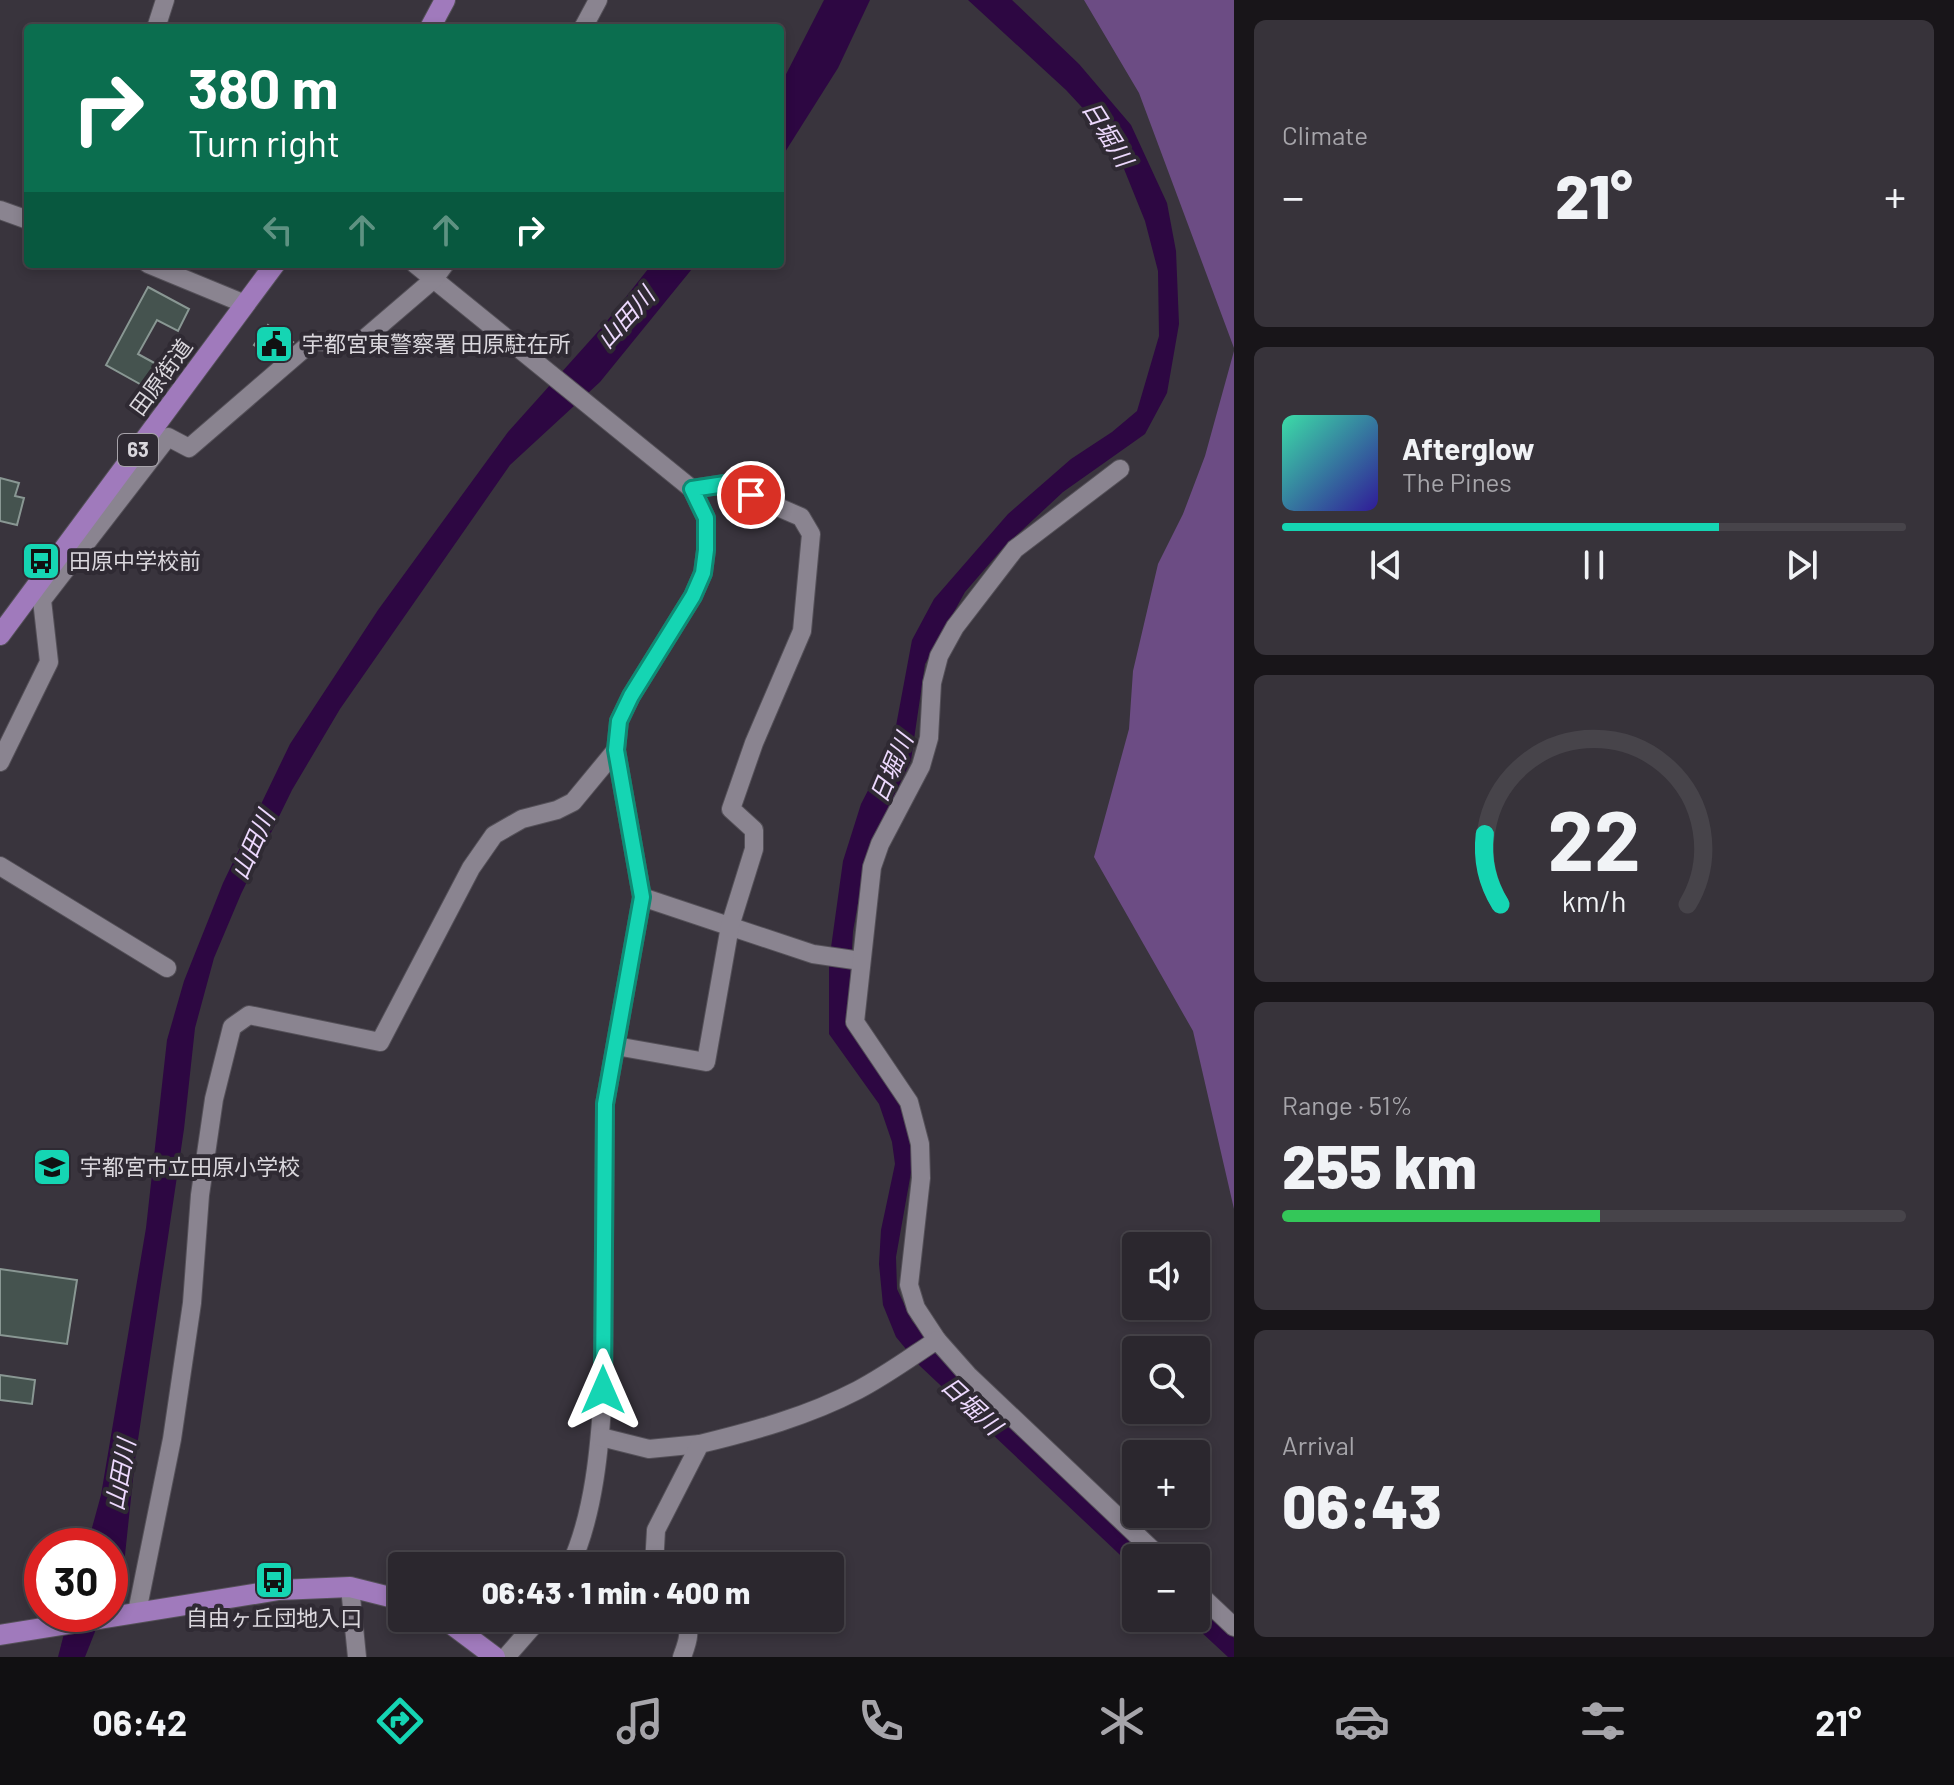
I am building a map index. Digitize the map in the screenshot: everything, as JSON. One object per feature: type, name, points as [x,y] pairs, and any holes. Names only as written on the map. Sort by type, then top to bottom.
[{"type":"main road","points":[[432,24],[445,0]]},
{"type":"main road","name":"田原街道","points":[[0,635],[272,268]]},
{"type":"main road","points":[[0,1635],[279,1590],[350,1587],[388,1596]]},
{"type":"main road","points":[[462,1632],[495,1657]]},
{"type":"street","points":[[157,24],[165,0]]},
{"type":"street","points":[[585,24],[598,0]]},
{"type":"street","points":[[0,210],[24,219]]},
{"type":"street","points":[[158,268],[245,304]]},
{"type":"street","points":[[0,762],[49,662],[42,600],[168,437],[189,448],[313,341],[357,345],[440,272],[541,367],[692,489],[706,518],[703,573],[693,596],[631,696],[619,721],[616,750],[642,897],[605,1104],[601,1437],[577,1552]]},
{"type":"street","points":[[1120,469],[1015,549],[955,627],[939,656],[932,683],[929,738],[921,766],[880,844],[872,867],[855,1022],[909,1102],[920,1144],[921,1178],[909,1285],[916,1308],[937,1340],[968,1375],[1146,1544]]},
{"type":"street","points":[[616,1046],[706,1062],[730,926],[754,849],[754,830],[731,809],[754,743],[802,631],[811,534],[801,517],[725,484],[692,489]]},
{"type":"street","points":[[130,1613],[172,1439],[192,1303],[200,1195],[208,1140],[214,1099],[232,1027],[249,1015],[380,1042],[471,868],[494,835],[522,819],[557,810],[573,802],[616,750]]},
{"type":"street","points":[[0,866],[167,968]]},
{"type":"street","points":[[642,897],[813,954],[861,961]]},
{"type":"street","points":[[601,1437],[649,1449],[700,1444],[758,1430],[812,1412],[860,1389],[937,1340]]},
{"type":"street","points":[[655,1552],[656,1530],[700,1444]]},
{"type":"street","points":[[350,1587],[357,1657]]},
{"type":"street","points":[[1210,1604],[1234,1627]]},
{"type":"street","points":[[506,1657],[528,1632]]},
{"type":"street","points":[[682,1657],[689,1632]]},
{"type":"shaded area","points":[[1084,0],[1234,0],[1234,348],[1139,93]]},
{"type":"shaded area","points":[[1234,351],[1234,1209],[1193,1031],[1094,857],[1129,729],[1133,671],[1158,564],[1183,514],[1205,456]]},
{"type":"water","points":[[824,0],[870,0],[838,68],[784,154],[784,78]]},
{"type":"water","name":"日堀川","points":[[968,0],[1012,0],[1079,64],[1131,125],[1167,203],[1176,251],[1179,324],[1167,393],[1145,434],[1063,492],[1003,548],[965,592],[925,664],[911,760],[867,853],[853,931],[849,997],[894,1083],[907,1117],[913,1161],[896,1257],[897,1289],[912,1321],[954,1370],[1135,1544],[1122,1544],[1122,1557],[920,1366],[896,1337],[883,1305],[879,1264],[881,1230],[895,1164],[892,1142],[879,1104],[829,1034],[829,962],[843,861],[861,804],[893,742],[912,640],[934,599],[1008,514],[1071,459],[1137,411],[1159,336],[1158,271],[1145,221],[1122,164],[1091,117]]},
{"type":"water","name":"山田川","points":[[649,268],[693,268],[600,382],[510,465],[340,709],[292,790],[241,894],[214,958],[195,1028],[184,1129],[128,1528],[92,1528],[101,1495],[146,1228],[167,1040],[184,981],[223,883],[290,744],[378,610],[508,432],[603,326]]},
{"type":"water","points":[[1210,1615],[1234,1638],[1234,1657],[1228,1657],[1201,1632],[1210,1632]]},
{"type":"water","points":[[64,1632],[95,1632],[85,1657],[58,1657]]},
{"type":"building","points":[[148,287],[189,309],[178,331],[157,320],[138,354],[169,371],[156,393],[106,365]]},
{"type":"building","name":"宇都宮東警察署 田原駐在所","points":[[268,325],[293,342],[275,358],[254,345]]},
{"type":"building","points":[[0,478],[19,483],[15,496],[24,498],[17,525],[0,521]]},
{"type":"building","points":[[0,1269],[77,1280],[67,1344],[0,1335]]},
{"type":"building","points":[[0,1375],[35,1380],[32,1404],[0,1400]]},
{"type":"place","name":"宇都宮東警察署 田原駐在所","points":[[274,344]]},
{"type":"place","name":"田原中学校前","points":[[41,561]]},
{"type":"place","name":"宇都宮市立田原小学校","points":[[52,1167]]},
{"type":"place","name":"自由ヶ丘団地入口","points":[[274,1580]]},
{"type":"route","points":[[603,1390],[605,1104],[642,897],[616,750],[619,721],[631,696],[693,596],[703,573],[706,518],[692,489],[725,484],[751,495]]}]
